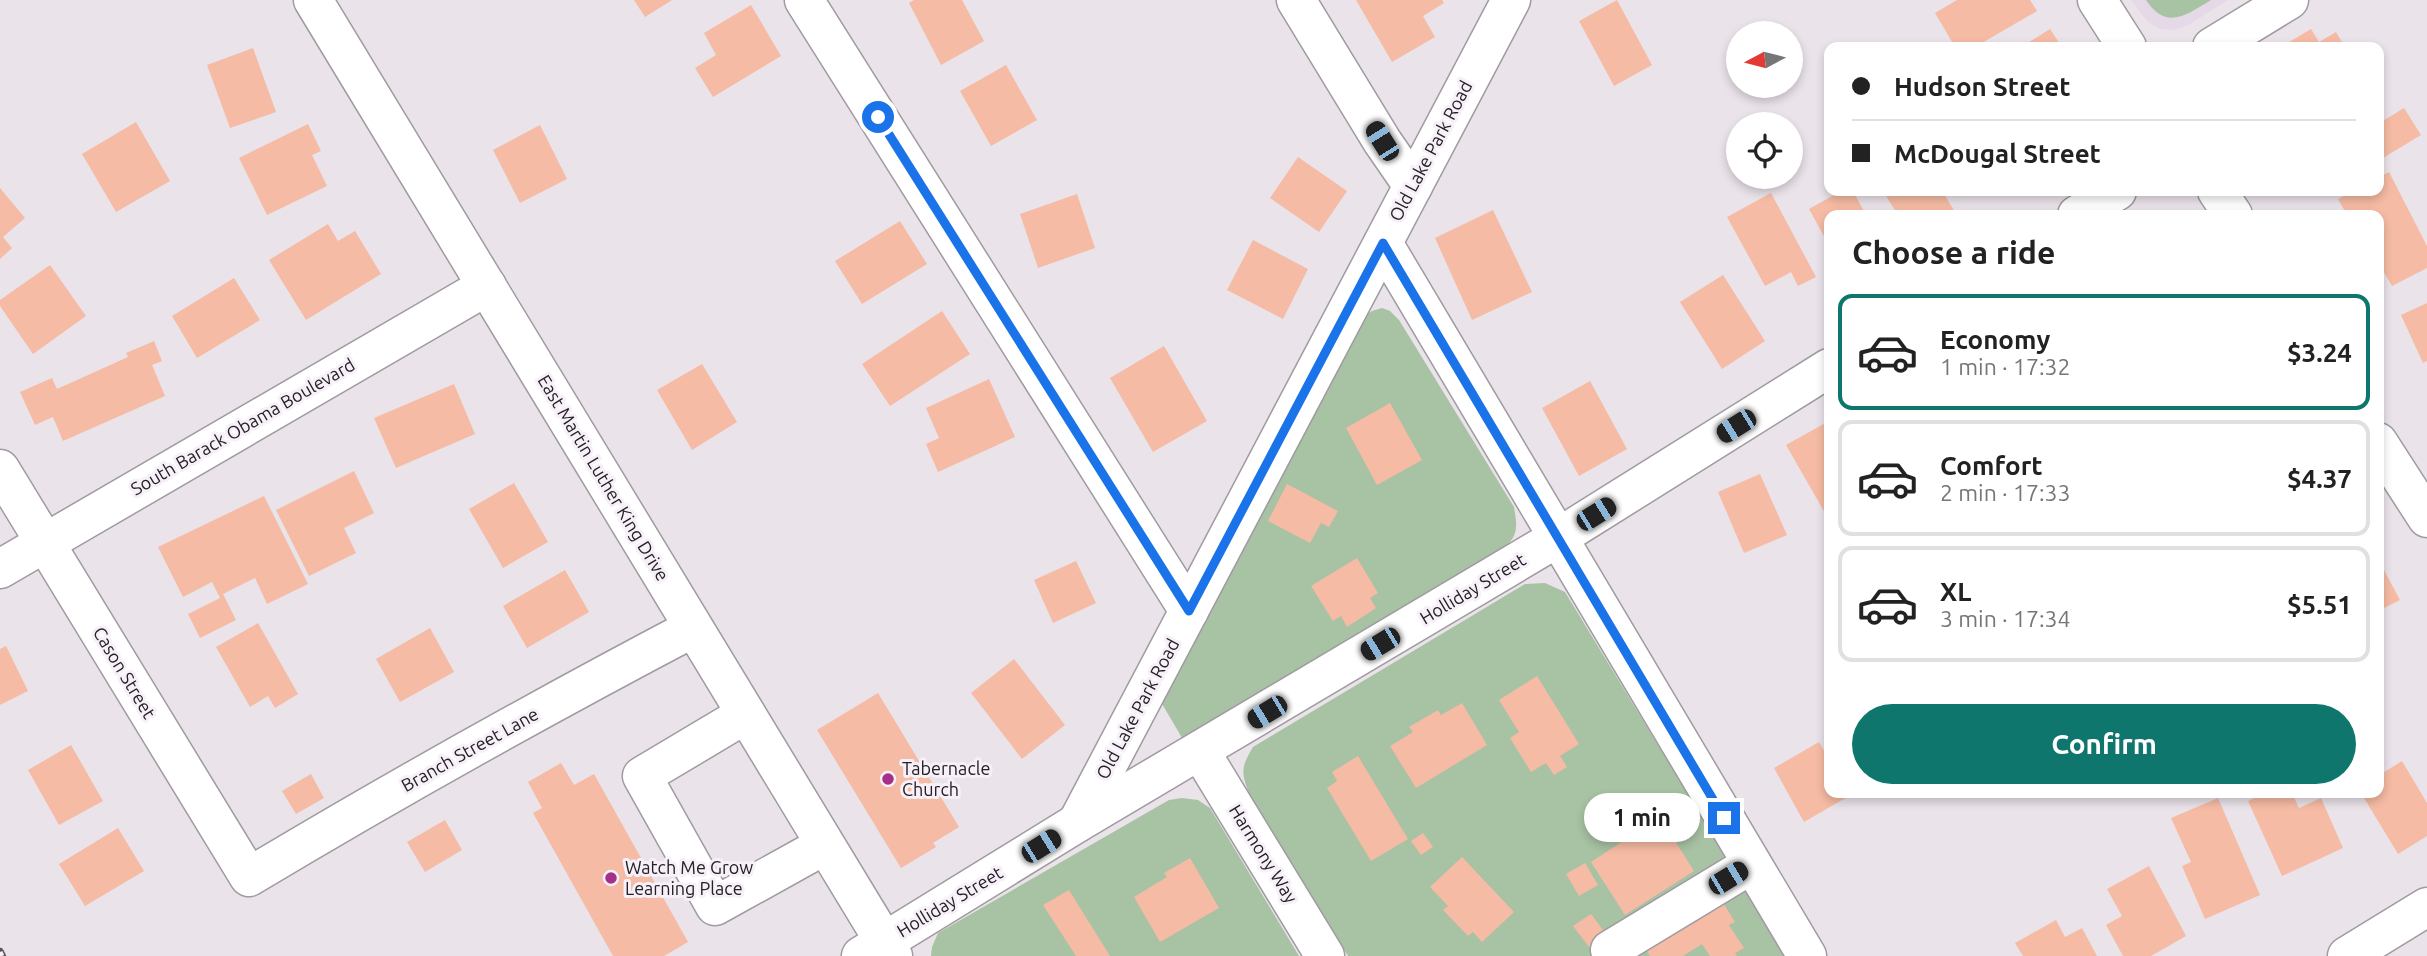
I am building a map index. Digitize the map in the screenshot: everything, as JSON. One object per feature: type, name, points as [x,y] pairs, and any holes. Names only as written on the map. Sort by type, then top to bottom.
[{"type":"street","name":"East Martin Luther King Drive","points":[[313,0],[825,845],[879,951]]},
{"type":"street","points":[[804,0],[1189,611]]},
{"type":"street","points":[[1296,0],[1382,141],[1413,186]]},
{"type":"street","name":"Old Lake Park Road","points":[[1077,823],[1511,0]]},
{"type":"street","points":[[2097,0],[2124,42]]},
{"type":"street","points":[[2220,42],[2289,0]]},
{"type":"street","points":[[2085,210],[2109,196]]},
{"type":"street","points":[[1383,243],[1807,956]]},
{"type":"street","name":"South Barack Obama Boulevard","points":[[0,569],[486,286]]},
{"type":"street","name":"Holliday Street","points":[[879,951],[1077,823],[1559,537],[1824,371]]},
{"type":"street","points":[[2384,451],[2427,518]]},
{"type":"street","name":"Cason Street","points":[[0,469],[249,877]]},
{"type":"street","name":"Branch Street Lane","points":[[249,877],[614,669],[693,628]]},
{"type":"street","points":[[746,714],[642,776],[715,906],[825,845]]},
{"type":"street","name":"Harmony Way","points":[[1200,751],[1325,956]]},
{"type":"street","points":[[1609,950],[1752,864]]},
{"type":"street","points":[[2347,956],[2427,907]]},
{"type":"shaded area","points":[[2131,0],[2228,0],[2190,24],[2175,30],[2160,29],[2148,22]]},
{"type":"green space","points":[[2146,0],[2211,0],[2184,15],[2169,17],[2161,15]]},
{"type":"green space","points":[[1382,308],[1390,311],[1399,320],[1514,507],[1515,533],[1499,553],[1185,743],[1158,697],[1359,320]]},
{"type":"green space","points":[[1545,583],[1565,592],[1786,956],[1348,956],[1251,799],[1243,772],[1253,747],[1525,584]]},
{"type":"green space","points":[[1169,800],[1198,800],[1210,808],[1299,956],[931,956],[938,933]]},
{"type":"building","points":[[634,0],[672,0],[645,17]]},
{"type":"building","points":[[914,0],[962,0],[984,41],[941,65],[909,3]]},
{"type":"building","points":[[1356,0],[1442,0],[1444,3],[1423,16],[1435,37],[1392,62]]},
{"type":"building","points":[[1617,0],[1652,65],[1614,86],[1579,21]]},
{"type":"building","points":[[1957,0],[2030,0],[2037,11],[1984,42],[1952,42],[1935,13]]},
{"type":"building","points":[[751,5],[781,56],[713,97],[695,68],[716,55],[704,33]]},
{"type":"building","points":[[2050,29],[2059,42],[2029,42]]},
{"type":"building","points":[[2311,29],[2319,42],[2289,42]]},
{"type":"building","points":[[2336,32],[2342,42],[2319,42]]},
{"type":"building","points":[[253,48],[276,112],[230,128],[207,65]]},
{"type":"building","points":[[1006,65],[1037,120],[991,146],[960,91]]},
{"type":"building","points":[[2404,108],[2421,135],[2384,157],[2384,120]]},
{"type":"building","points":[[136,122],[170,181],[116,212],[82,154]]},
{"type":"building","points":[[308,124],[321,151],[312,155],[327,186],[267,215],[239,158]]},
{"type":"building","points":[[540,125],[567,179],[520,203],[493,150]]},
{"type":"building","points":[[1298,157],[1347,191],[1319,232],[1270,198]]},
{"type":"building","points":[[2389,172],[2427,246],[2427,268],[2392,286],[2384,272],[2384,210],[2344,210],[2338,199],[2344,196],[2384,196],[2384,175]]},
{"type":"building","points":[[0,188],[25,218],[3,237],[12,248],[0,259]]},
{"type":"building","points":[[1771,193],[1816,277],[1798,286],[1791,272],[1765,286],[1727,217]]},
{"type":"building","points":[[1077,194],[1095,248],[1038,268],[1020,214]]},
{"type":"building","points":[[1832,196],[1856,196],[1863,210],[1824,210],[1824,236],[1809,209]]},
{"type":"building","points":[[1886,196],[1945,196],[1954,210],[1895,210]]},
{"type":"building","points":[[1493,210],[1532,292],[1472,320],[1435,238]]},
{"type":"building","points":[[900,221],[927,264],[862,304],[835,261]]},
{"type":"building","points":[[328,224],[338,241],[355,231],[381,274],[306,320],[269,260]]},
{"type":"building","points":[[1253,240],[1308,269],[1283,319],[1227,290]]},
{"type":"building","points":[[50,265],[86,316],[33,354],[0,306],[0,300]]},
{"type":"building","points":[[1723,275],[1765,341],[1722,369],[1680,302]]},
{"type":"building","points":[[234,278],[260,320],[197,358],[172,316]]},
{"type":"building","points":[[2427,303],[2427,361],[2423,363],[2401,315]]},
{"type":"building","points":[[942,311],[970,354],[890,406],[862,364]]},
{"type":"building","points":[[154,341],[162,361],[152,365],[165,396],[63,441],[53,417],[35,425],[20,392],[52,378],[57,389],[128,357],[126,353]]},
{"type":"building","points":[[1164,346],[1207,421],[1153,452],[1110,378]]},
{"type":"building","points":[[702,364],[737,422],[692,450],[657,390]]},
{"type":"building","points":[[989,379],[1015,437],[938,472],[926,444],[939,438],[926,408]]},
{"type":"building","points":[[1590,381],[1627,449],[1579,476],[1542,408]]},
{"type":"building","points":[[454,384],[475,434],[396,468],[374,418]]},
{"type":"building","points":[[1390,403],[1422,460],[1377,485],[1346,428]]},
{"type":"building","points":[[1824,424],[1824,511],[1786,445]]},
{"type":"building","points":[[354,471],[374,513],[344,528],[356,553],[309,576],[276,510]]},
{"type":"building","points":[[1760,474],[1787,535],[1744,553],[1718,492]]},
{"type":"building","points":[[514,483],[548,542],[503,568],[469,509]]},
{"type":"building","points":[[1287,484],[1338,511],[1329,527],[1321,523],[1310,543],[1268,521]]},
{"type":"building","points":[[264,496],[308,584],[267,604],[255,578],[223,594],[236,620],[200,638],[188,614],[220,598],[212,582],[183,597],[158,547]]},
{"type":"building","points":[[1357,558],[1378,593],[1370,598],[1376,608],[1347,627],[1341,616],[1333,621],[1311,586]]},
{"type":"building","points":[[1076,561],[1096,603],[1053,623],[1034,580]]},
{"type":"building","points":[[565,570],[589,612],[527,648],[503,606]]},
{"type":"building","points":[[2384,570],[2400,600],[2384,608]]},
{"type":"building","points":[[258,623],[298,694],[275,708],[268,696],[250,707],[216,647]]},
{"type":"building","points":[[430,628],[454,672],[400,702],[376,659]]},
{"type":"building","points":[[6,646],[28,691],[0,705],[0,649]]},
{"type":"building","points":[[1014,659],[1065,725],[1022,759],[971,693]]},
{"type":"building","points":[[1537,676],[1579,744],[1560,756],[1567,767],[1554,775],[1546,763],[1531,772],[1510,738],[1519,732],[1499,700]]},
{"type":"building","name":"Tabernacle Church","points":[[878,693],[959,827],[933,843],[936,847],[901,868],[817,730]]},
{"type":"building","points":[[1462,703],[1487,745],[1416,788],[1390,746],[1413,732],[1409,727],[1438,710],[1441,715]]},
{"type":"building","points":[[1819,742],[1824,750],[1824,798],[1846,798],[1804,822],[1774,768]]},
{"type":"building","points":[[71,745],[103,801],[59,825],[28,770]]},
{"type":"building","points":[[1358,756],[1408,839],[1371,861],[1327,788],[1337,781],[1332,772]]},
{"type":"building","points":[[2402,761],[2427,803],[2427,836],[2398,854],[2364,798],[2384,798],[2384,772]]},
{"type":"building","name":"Watch Me Grow Learning Place","points":[[561,763],[574,785],[594,774],[688,942],[664,956],[613,956],[533,813],[542,808],[528,782]]},
{"type":"building","points":[[311,774],[324,798],[296,814],[282,791]]},
{"type":"building","points":[[2218,798],[2260,895],[2205,919],[2182,866],[2191,862],[2171,818]]},
{"type":"building","points":[[2255,798],[2294,798],[2299,808],[2321,798],[2343,848],[2282,876],[2248,801]]},
{"type":"building","points":[[1660,817],[1694,871],[1625,915],[1591,862]]},
{"type":"building","points":[[445,820],[462,850],[425,872],[407,842]]},
{"type":"building","points":[[118,828],[144,871],[85,906],[59,864]]},
{"type":"building","points":[[1423,833],[1433,847],[1421,855],[1411,841]]},
{"type":"building","points":[[1462,857],[1514,912],[1482,942],[1473,932],[1468,936],[1443,910],[1448,906],[1430,887]]},
{"type":"building","points":[[1190,858],[1219,908],[1160,942],[1134,897],[1167,877],[1164,873]]},
{"type":"building","points":[[1585,863],[1598,885],[1579,896],[1566,874]]},
{"type":"building","points":[[2149,866],[2186,936],[2151,956],[2123,956],[2106,925],[2122,916],[2107,889]]},
{"type":"building","points":[[1069,890],[1110,956],[1076,956],[1043,905]]},
{"type":"building","points":[[1722,901],[1735,922],[1729,925],[1744,948],[1735,953],[1737,956],[1710,956],[1702,944],[1683,956],[1650,956],[1645,948]]},
{"type":"building","points":[[1591,914],[1606,934],[1589,947],[1573,926]]},
{"type":"building","points":[[2056,920],[2065,937],[2082,928],[2097,956],[2023,956],[2015,943]]},
{"type":"railway","points":[[0,952],[2,956]]},
{"type":"place","name":"Tabernacle Church","points":[[888,779]]},
{"type":"place","name":"Watch Me Grow Learning Place","points":[[611,878]]},
{"type":"route","points":[[878,117],[1189,611],[1383,243],[1724,818]]}]
